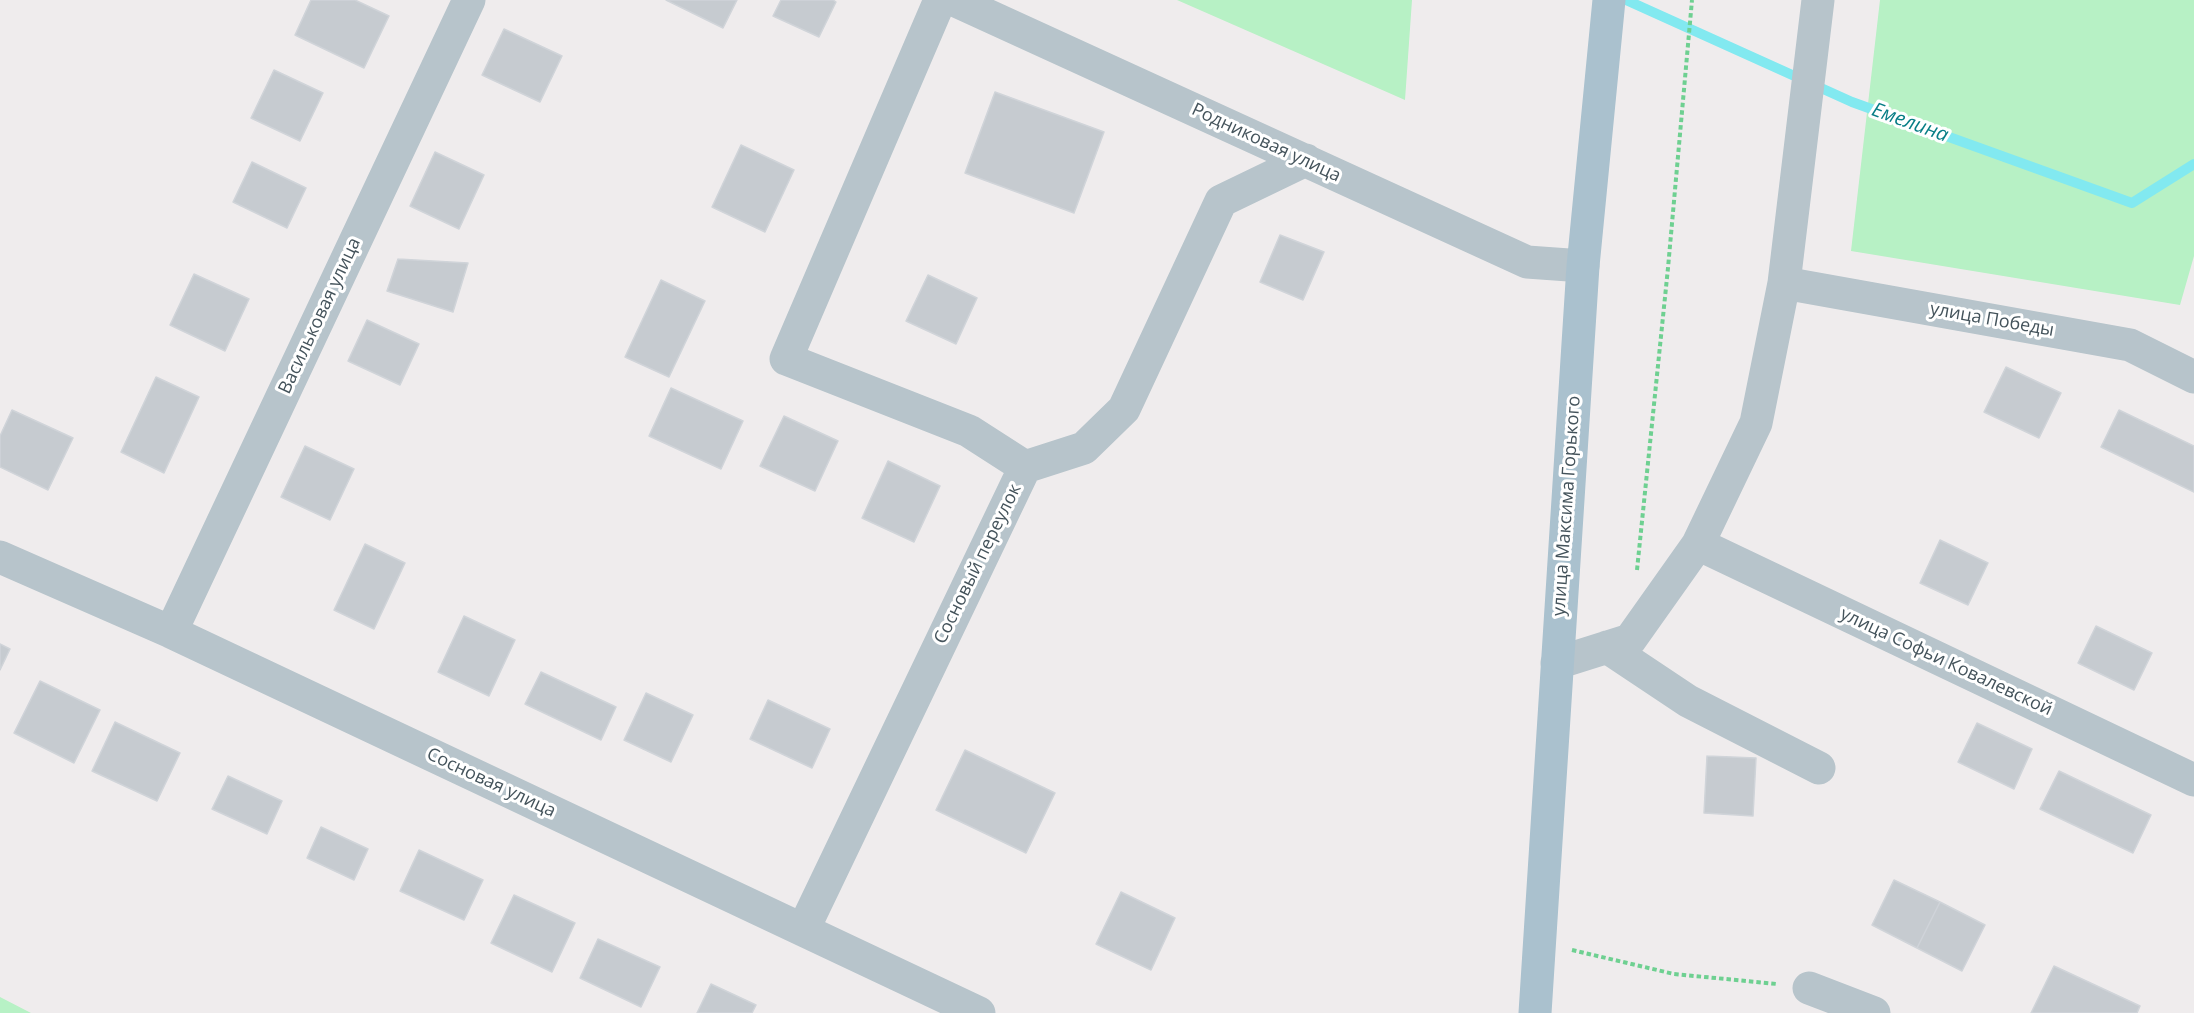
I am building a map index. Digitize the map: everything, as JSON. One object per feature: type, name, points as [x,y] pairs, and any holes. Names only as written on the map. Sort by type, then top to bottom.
[{"type":"main road","name":"улица Максима Горького","points":[[1535,1013],[1583,266],[1609,0]]},
{"type":"street","name":"Васильковая улица","points":[[171,632],[470,0]]},
{"type":"street","points":[[940,0],[786,359],[969,431],[1025,467]]},
{"type":"street","name":"Родниковая улица","points":[[954,0],[1527,262],[1583,266]]},
{"type":"street","points":[[1557,663],[1630,640],[1698,544],[1756,423],[1784,283],[1818,0]]},
{"type":"street","name":"Сосновый переулок","points":[[803,930],[1025,467],[1084,447],[1124,410],[1221,201],[1306,160]]},
{"type":"street","name":"улица Победы","points":[[1784,283],[2130,345],[2194,377]]},
{"type":"street","name":"улица Софьи Ковалевской","points":[[1698,544],[2194,780]]},
{"type":"street","name":"Сосновая улица","points":[[0,557],[171,632],[979,1013]]},
{"type":"street","points":[[1607,647],[1688,701],[1819,768]]},
{"type":"street","points":[[1809,988],[1874,1013]]},
{"type":"path","points":[[1636,582],[1692,0]]},
{"type":"path","points":[[1539,942],[1674,974],[1809,988]]},
{"type":"green space","points":[[1177,0],[1412,0],[1405,100]]},
{"type":"green space","points":[[1880,0],[2194,0],[2194,256],[2180,305],[1851,251]]},
{"type":"green space","points":[[0,997],[31,1013],[0,1013]]},
{"type":"building","points":[[311,0],[355,0],[389,16],[364,68],[295,35]]},
{"type":"building","points":[[666,0],[737,0],[723,28]]},
{"type":"building","points":[[781,0],[833,0],[836,2],[819,37],[773,16]]},
{"type":"building","points":[[504,29],[562,56],[540,102],[482,75]]},
{"type":"building","points":[[274,70],[323,93],[300,141],[251,118]]},
{"type":"building","points":[[995,92],[1104,132],[1074,213],[965,173]]},
{"type":"building","points":[[741,145],[794,170],[765,232],[712,207]]},
{"type":"building","points":[[435,152],[484,175],[459,229],[410,206]]},
{"type":"building","points":[[252,162],[306,188],[287,228],[233,202]]},
{"type":"building","points":[[1280,235],[1324,252],[1303,300],[1260,282]]},
{"type":"building","points":[[398,259],[468,263],[453,312],[387,291]]},
{"type":"building","points":[[194,274],[249,299],[225,351],[170,325]]},
{"type":"building","points":[[928,275],[977,298],[956,344],[906,321]]},
{"type":"building","points":[[661,280],[705,301],[669,377],[625,357]]},
{"type":"building","points":[[367,320],[419,344],[400,385],[348,361]]},
{"type":"building","points":[[2006,367],[2061,393],[2039,438],[1984,412]]},
{"type":"building","points":[[156,377],[199,397],[164,473],[121,452]]},
{"type":"building","points":[[671,388],[743,421],[721,469],[649,436]]},
{"type":"building","points":[[12,410],[73,438],[48,490],[0,467],[0,436]]},
{"type":"building","points":[[2119,410],[2194,446],[2194,492],[2101,447]]},
{"type":"building","points":[[784,416],[838,441],[815,491],[760,466]]},
{"type":"building","points":[[305,446],[354,469],[330,520],[281,497]]},
{"type":"building","points":[[888,461],[940,486],[914,542],[862,518]]},
{"type":"building","points":[[1940,540],[1988,563],[1968,605],[1920,583]]},
{"type":"building","points":[[365,544],[405,563],[374,629],[334,610]]},
{"type":"building","points":[[464,616],[515,640],[489,696],[438,672]]},
{"type":"building","points":[[2096,626],[2152,653],[2134,690],[2078,663]]},
{"type":"building","points":[[0,644],[10,649],[0,670]]},
{"type":"building","points":[[541,672],[616,707],[601,740],[525,704]]},
{"type":"building","points":[[40,681],[100,710],[74,763],[14,733]]},
{"type":"building","points":[[646,693],[693,715],[671,762],[624,740]]},
{"type":"building","points":[[768,700],[830,729],[812,768],[750,739]]},
{"type":"building","points":[[115,722],[180,753],[157,801],[92,771]]},
{"type":"building","points":[[1977,723],[2032,749],[2014,789],[1958,762]]},
{"type":"building","points":[[965,750],[1055,793],[1026,853],[936,810]]},
{"type":"building","points":[[1707,756],[1756,758],[1753,816],[1704,813]]},
{"type":"building","points":[[2059,771],[2151,815],[2133,853],[2040,809]]},
{"type":"building","points":[[228,776],[282,801],[267,834],[212,809]]},
{"type":"building","points":[[321,827],[368,849],[354,880],[307,858]]},
{"type":"building","points":[[419,850],[483,880],[464,920],[400,891]]},
{"type":"building","points":[[1894,880],[1940,902],[1917,948],[1872,925]]},
{"type":"building","points":[[1121,892],[1175,918],[1151,970],[1096,944]]},
{"type":"building","points":[[514,895],[575,923],[552,972],[491,943]]},
{"type":"building","points":[[1940,902],[1985,925],[1962,971],[1917,948]]},
{"type":"building","points":[[598,939],[660,967],[641,1007],[580,978]]},
{"type":"building","points":[[2054,966],[2140,1006],[2137,1013],[2031,1013]]},
{"type":"building","points":[[711,984],[756,1005],[752,1013],[697,1013]]},
{"type":"waterway","name":"Емелина","points":[[1626,0],[1852,102],[2132,203],[2194,164]]}]
